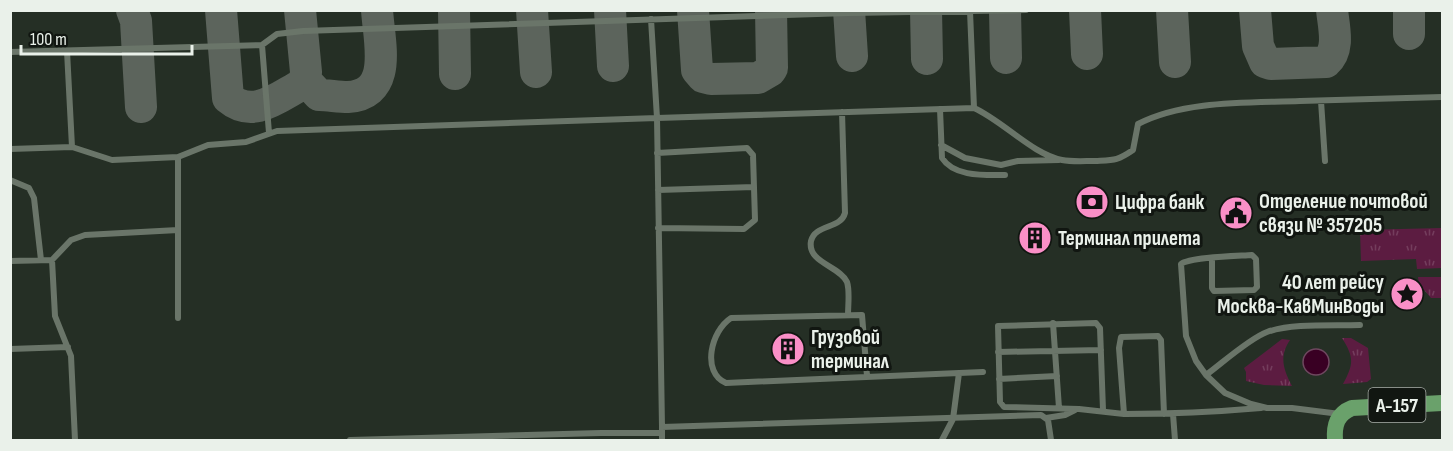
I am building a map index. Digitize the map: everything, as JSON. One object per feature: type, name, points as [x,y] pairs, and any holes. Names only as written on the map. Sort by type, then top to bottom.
[{"type":"main road","name":"А-157","points":[[1335,441],[1335,427],[1340,414],[1352,408],[1443,403]]},
{"type":"lane","points":[[10,52],[262,45],[277,34],[303,31],[849,13],[1026,10]]},
{"type":"lane","points":[[970,11],[974,108]]},
{"type":"lane","points":[[651,19],[657,118],[662,441]]},
{"type":"lane","points":[[262,45],[269,133]]},
{"type":"lane","points":[[67,51],[72,147]]},
{"type":"lane","points":[[941,145],[965,158],[1001,165],[1018,161],[1119,160],[1133,150],[1138,124],[1156,115],[1226,105],[1443,97]]},
{"type":"lane","points":[[1321,101],[1325,161]]},
{"type":"lane","points":[[10,149],[72,147],[112,160],[178,157],[208,145],[246,142],[269,133],[974,108],[1034,147],[1061,160]]},
{"type":"lane","points":[[940,109],[942,158],[951,168],[983,175],[1005,175]]},
{"type":"lane","points":[[842,112],[845,213],[840,221],[817,231],[811,238],[810,246],[814,255],[846,281],[848,315]]},
{"type":"lane","points":[[657,153],[747,148],[753,155],[755,220],[744,229],[658,228]]},
{"type":"lane","points":[[178,157],[178,318]]},
{"type":"lane","points":[[10,180],[29,188],[34,198],[41,260]]},
{"type":"lane","points":[[658,190],[754,187]]},
{"type":"lane","points":[[10,261],[52,260],[71,240],[85,235],[178,230]]},
{"type":"lane","points":[[1212,258],[1213,290],[1257,288],[1254,255],[1212,258],[1185,261],[1181,267],[1186,336],[1193,354],[1206,375],[1225,393],[1267,408]]},
{"type":"lane","points":[[52,260],[55,316],[71,356],[75,441]]},
{"type":"lane","points":[[867,376],[862,315],[731,318],[712,345],[713,372],[722,381],[733,384],[983,372]]},
{"type":"lane","points":[[1103,410],[1100,328],[1096,322],[1000,325],[997,330],[1000,402],[1004,408],[1103,410],[1124,414],[1292,408],[1340,414]]},
{"type":"lane","points":[[1053,323],[1059,408]]},
{"type":"lane","points":[[1206,375],[1266,332],[1297,327],[1360,324]]},
{"type":"lane","points":[[1124,414],[1119,340],[1125,335],[1158,336],[1161,340],[1164,414]]},
{"type":"lane","points":[[10,349],[68,347]]},
{"type":"lane","points":[[998,352],[1101,350]]},
{"type":"lane","points":[[942,441],[952,419],[959,373]]},
{"type":"lane","points":[[999,379],[1057,376]]},
{"type":"lane","points":[[1046,418],[1065,415],[1078,409]]},
{"type":"lane","points":[[1173,414],[1175,441]]},
{"type":"lane","points":[[350,441],[1041,415],[1050,425],[1051,441]]},
{"type":"lane","points":[[601,433],[601,441]]},
{"type":"green space","points":[[1442,228],[1442,268],[1417,269],[1416,259],[1361,261],[1360,230]]},
{"type":"green space","points":[[1418,277],[1441,277],[1442,298],[1431,298],[1419,284]]},
{"type":"green space","points":[[1342,338],[1351,338],[1368,348],[1371,379],[1367,382],[1343,384],[1351,361],[1349,350]]},
{"type":"green space","points":[[1282,339],[1290,340],[1283,357],[1286,374],[1292,386],[1264,385],[1246,381],[1244,368]]},
{"type":"shaded area","points":[[1316,349],[1325,353],[1329,362],[1325,371],[1316,375],[1307,371],[1303,362],[1307,353]]},
{"type":"taxiway","points":[[132,10],[136,21],[141,107]]},
{"type":"taxiway","points":[[221,10],[228,98],[247,107],[256,107],[274,100],[301,85],[305,80],[300,10]]},
{"type":"taxiway","points":[[305,80],[319,95],[348,97],[363,94],[372,87],[378,77],[381,51],[377,10]]},
{"type":"taxiway","points":[[454,10],[455,74]]},
{"type":"taxiway","points":[[532,10],[536,72]]},
{"type":"taxiway","points":[[610,10],[613,66]]},
{"type":"taxiway","points":[[693,10],[697,70],[703,77],[711,79],[758,78],[770,71],[772,68],[771,10]]},
{"type":"taxiway","points":[[849,10],[852,56]]},
{"type":"taxiway","points":[[926,10],[927,59]]},
{"type":"taxiway","points":[[1005,10],[1006,58]]},
{"type":"taxiway","points":[[1085,10],[1087,54]]},
{"type":"taxiway","points":[[1172,10],[1175,62]]},
{"type":"taxiway","points":[[1255,10],[1258,46],[1265,62],[1271,64],[1326,62],[1335,45],[1332,10]]},
{"type":"taxiway","points":[[1409,10],[1409,34]]},
{"type":"place","name":"Цифра банк","points":[[1092,202]]},
{"type":"place","name":"Отделение почтовой связи № 357205","points":[[1236,213]]},
{"type":"place","name":"Терминал прилета","points":[[1035,238]]},
{"type":"place","name":"40 лет рейсу Москва-КавМинВоды","points":[[1407,294]]},
{"type":"place","name":"Грузовой терминал","points":[[788,349]]}]
